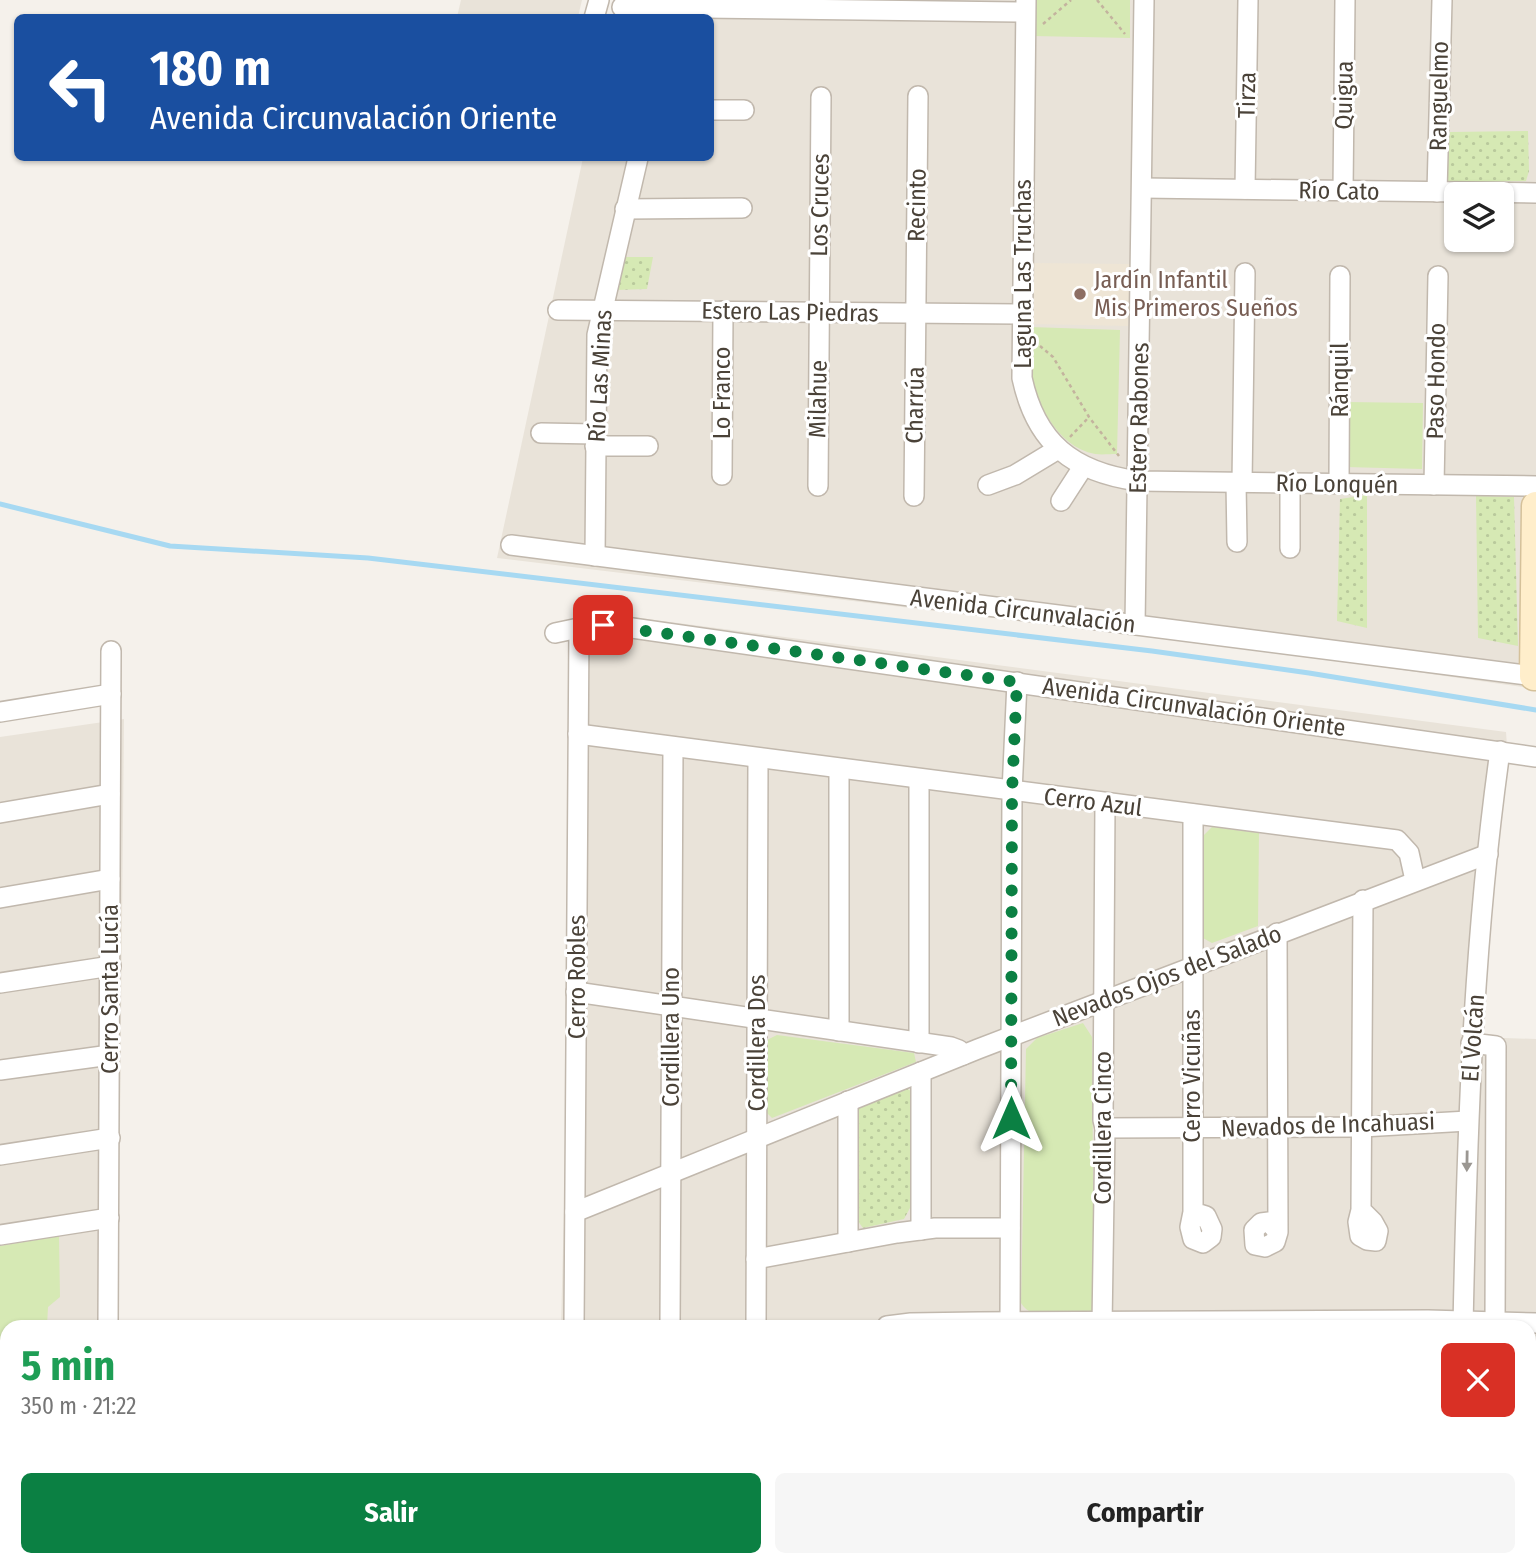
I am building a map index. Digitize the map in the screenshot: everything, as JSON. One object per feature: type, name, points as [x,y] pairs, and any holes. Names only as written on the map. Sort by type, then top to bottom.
[{"type":"street","name":"Estero Rabones","points":[[1135,625],[1144,0]]},
{"type":"street","name":"Tirza","points":[[1245,189],[1248,0]]},
{"type":"street","name":"Quigua","points":[[1343,191],[1345,0]]},
{"type":"street","name":"Ranguelmo","points":[[1437,192],[1442,0]]},
{"type":"street","name":"Laguna Las Truchas","points":[[1025,6],[1021,322],[1021,361],[1025,393],[1040,425],[1058,449],[1083,467],[1109,476],[1138,481]]},
{"type":"street","points":[[622,7],[1025,6]]},
{"type":"street","name":"Recinto","points":[[916,313],[919,96]]},
{"type":"street","name":"Los Cruces","points":[[819,313],[821,97]]},
{"type":"street","points":[[714,110],[744,110]]},
{"type":"street","name":"Río Las Minas","points":[[595,556],[596,358],[601,310],[637,161]]},
{"type":"street","name":"Río Cato","points":[[1142,188],[1536,193]]},
{"type":"street","points":[[625,209],[742,208]]},
{"type":"street","points":[[1237,542],[1245,273]]},
{"type":"street","name":"Ránquil","points":[[1339,484],[1340,276]]},
{"type":"street","name":"Paso Hondo","points":[[1434,485],[1438,276]]},
{"type":"street","name":"Estero Las Piedras","points":[[558,310],[916,313],[1021,322]]},
{"type":"street","name":"Lo Franco","points":[[722,475],[723,312]]},
{"type":"street","name":"Milahue","points":[[818,486],[819,313]]},
{"type":"street","name":"Charrúa","points":[[914,496],[916,313]]},
{"type":"street","points":[[541,433],[648,446]]},
{"type":"street","points":[[988,485],[1016,475],[1058,449]]},
{"type":"street","points":[[1061,501],[1083,467]]},
{"type":"street","name":"Río Lonquén","points":[[1138,481],[1536,486]]},
{"type":"street","points":[[1290,483],[1290,548]]},
{"type":"street","points":[[1535,676],[1536,506]]},
{"type":"street","name":"Avenida Circunvalación","points":[[511,545],[1535,676]]},
{"type":"street","name":"Avenida Circunvalación Oriente","points":[[555,632],[611,625],[1500,751]]},
{"type":"street","name":"Cerro Robles","points":[[574,1320],[579,628]]},
{"type":"street","name":"Cerro Santa Lucía","points":[[108,1320],[111,651]]},
{"type":"street","points":[[1010,1320],[1012,792],[1017,682]]},
{"type":"street","points":[[0,712],[111,694]]},
{"type":"street","name":"Cerro Azul","points":[[578,734],[1397,840],[1409,853],[1415,880]]},
{"type":"street","name":"Cordillera Uno","points":[[670,1320],[673,747]]},
{"type":"street","points":[[1500,751],[1536,757]]},
{"type":"street","name":"El Volcán","points":[[1463,1320],[1471,1043],[1500,751]]},
{"type":"street","name":"Cordillera Dos","points":[[756,1320],[758,759]]},
{"type":"street","points":[[839,769],[839,1031]]},
{"type":"street","points":[[919,780],[919,1043]]},
{"type":"street","points":[[0,813],[110,794]]},
{"type":"street","name":"Cordillera Cinco","points":[[1102,1320],[1105,803]]},
{"type":"street","name":"Cerro Vicuñas","points":[[1193,814],[1193,1212]]},
{"type":"street","name":"Nevados Ojos del Salado","points":[[575,1212],[1011,1036],[1488,854]]},
{"type":"street","points":[[0,898],[110,878]]},
{"type":"street","points":[[1361,1210],[1363,900]]},
{"type":"street","points":[[1277,933],[1278,1232]]},
{"type":"street","points":[[0,984],[111,966]]},
{"type":"street","points":[[576,992],[951,1047],[963,1055]]},
{"type":"street","name":"El Volcán","points":[[1471,1043],[1496,1046],[1495,1320]]},
{"type":"street","points":[[0,1070],[110,1055]]},
{"type":"street","points":[[920,1072],[921,1230]]},
{"type":"street","points":[[848,1101],[848,1242]]},
{"type":"street","name":"Nevados de Incahuasi","points":[[1105,1129],[1362,1127],[1468,1121]]},
{"type":"street","points":[[0,1155],[110,1138]]},
{"type":"street","points":[[0,1235],[109,1217]]},
{"type":"street","points":[[756,1259],[921,1230],[1010,1228]]},
{"type":"path","points":[[1024,39],[1071,0]]},
{"type":"path","points":[[1097,0],[1143,55]]},
{"type":"path","points":[[1021,322],[1052,357],[1089,417],[1138,481]]},
{"type":"path","points":[[1058,449],[1089,417]]},
{"type":"shaded area","points":[[461,0],[582,0],[579,14],[458,14]]},
{"type":"shaded area","points":[[617,0],[1536,0],[1536,689],[1282,653],[497,558],[582,161],[714,161],[714,14],[614,14]]},
{"type":"shaded area","name":"Jardín Infantil Mis Primeros Sueños","points":[[1031,263],[1130,264],[1128,326],[1032,324]]},
{"type":"shaded area","points":[[594,612],[1506,732],[1508,761],[1475,1037],[1536,1039],[1536,1320],[561,1320],[579,617]]},
{"type":"shaded area","points":[[124,719],[118,1320],[0,1320],[0,737]]},
{"type":"green space","points":[[1033,0],[1130,0],[1130,38],[1033,36]]},
{"type":"green space","points":[[1528,131],[1529,171],[1526,181],[1448,182],[1448,132]]},
{"type":"green space","points":[[623,257],[653,257],[647,289],[616,290]]},
{"type":"green space","points":[[1030,327],[1120,330],[1117,454],[1095,454],[1081,450],[1069,442],[1050,420],[1036,393],[1029,366]]},
{"type":"green space","points":[[1347,402],[1423,403],[1422,469],[1346,467]]},
{"type":"green space","points":[[1367,495],[1367,628],[1337,621],[1340,499]]},
{"type":"green space","points":[[1476,496],[1514,497],[1518,646],[1478,638]]},
{"type":"green space","points":[[1212,827],[1259,833],[1258,926],[1212,943],[1203,938],[1202,837]]},
{"type":"green space","points":[[1083,1023],[1092,1037],[1094,1309],[1090,1314],[1042,1315],[1026,1309],[1021,1303],[1026,1049],[1037,1038]]},
{"type":"green space","points":[[777,1035],[914,1053],[916,1062],[772,1118],[765,1111],[765,1041]]},
{"type":"green space","points":[[905,1087],[912,1092],[910,1208],[904,1219],[863,1228],[857,1220],[856,1113],[860,1105]]},
{"type":"green space","points":[[59,1236],[60,1297],[48,1307],[47,1320],[0,1320],[0,1246]]},
{"type":"waterway","points":[[0,504],[170,546],[368,558],[1152,651],[1536,710]]},
{"type":"place","name":"Jardín Infantil Mis Primeros Sueños","points":[[1080,294]]},
{"type":"route","points":[[603,625],[1017,682],[1012,792],[1011,1118]]}]
